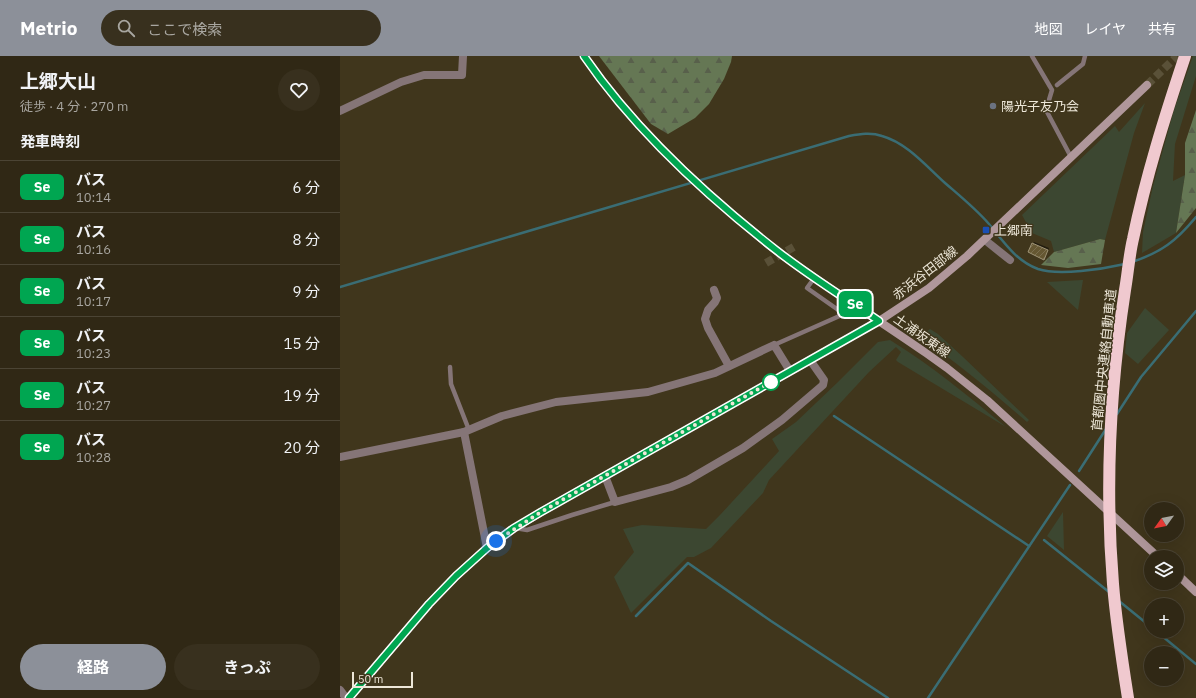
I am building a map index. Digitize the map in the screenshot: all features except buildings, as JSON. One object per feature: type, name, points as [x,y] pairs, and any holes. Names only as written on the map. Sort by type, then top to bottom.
[{"type":"highway","name":"首都圏中央連絡自動車道","points":[[1128,698],[1120,648],[1113,585],[1109,462],[1112,398],[1120,323],[1133,240],[1147,178],[1185,56]]},
{"type":"main road","name":"土浦坂東線","points":[[584,56],[615,97],[684,171],[711,196],[777,251],[947,368],[987,400],[1150,550]]},
{"type":"main road","name":"赤浜谷田部線","points":[[349,698],[429,604],[456,576],[487,548],[514,528],[541,512],[879,321],[929,288],[985,240],[1147,85]]},
{"type":"main road","points":[[1184,581],[1196,592]]},
{"type":"street","points":[[340,111],[410,78],[424,75],[462,75],[463,56]]},
{"type":"street","points":[[985,240],[1010,260]]},
{"type":"street","points":[[714,290],[717,298],[708,310],[706,319],[708,328],[729,366]]},
{"type":"street","points":[[340,457],[467,431],[502,416],[556,402],[648,392],[715,372],[774,345],[790,371]]},
{"type":"street","points":[[605,476],[615,502],[671,487],[688,480],[743,448],[782,420],[823,385],[824,380],[810,360]]},
{"type":"street","points":[[467,431],[487,548]]},
{"type":"street","points":[[340,690],[346,698]]},
{"type":"lane","points":[[1032,56],[1052,90],[1046,110],[1071,157]]},
{"type":"lane","points":[[1057,85],[1083,64],[1085,56]]},
{"type":"lane","points":[[774,345],[844,314],[807,288],[815,277]]},
{"type":"lane","points":[[450,367],[451,384],[467,431]]},
{"type":"lane","points":[[514,528],[527,530],[615,502]]},
{"type":"green space","points":[[599,56],[732,56],[724,79],[709,104],[695,118],[668,134],[651,124]]},
{"type":"green space","points":[[1193,56],[1196,56],[1196,76],[1175,144],[1173,181],[1185,175],[1176,233],[1142,253],[1143,232],[1153,186],[1174,110]]},
{"type":"green space","points":[[1145,103],[1134,133],[1105,240],[1100,239],[1054,252],[1051,241],[1032,233],[1022,215],[1115,126],[1119,132]]},
{"type":"green space","points":[[1196,110],[1196,208],[1176,233],[1185,175],[1185,143]]},
{"type":"green space","points":[[1100,239],[1105,240],[1101,264],[1068,268],[1041,265],[1054,252]]},
{"type":"green space","points":[[1082,280],[1078,310],[1047,282]]},
{"type":"green space","points":[[1145,308],[1169,330],[1138,364],[1125,353],[1127,333]]},
{"type":"green space","points":[[930,329],[938,334],[1029,420],[1027,422],[961,367],[919,337]]},
{"type":"green space","points":[[890,340],[935,370],[1006,427],[898,362],[896,360],[901,352],[896,347],[869,372],[769,480],[763,493],[711,548],[694,557],[687,557],[631,613],[614,577],[634,552],[623,529],[642,525],[706,529],[779,451],[772,439],[796,422],[878,342]]},
{"type":"green space","points":[[1063,512],[1064,550],[1047,536]]},
{"type":"waterway","points":[[340,287],[849,136],[866,134],[874,134],[891,139],[908,149],[973,208],[989,224],[1010,250],[1030,265],[1047,271],[1069,272],[1093,270],[1125,264]]},
{"type":"waterway","points":[[1132,262],[1152,254],[1168,245],[1182,233],[1196,217]]},
{"type":"waterway","points":[[1117,414],[1141,377],[1196,311]]},
{"type":"waterway","points":[[834,416],[1029,546]]},
{"type":"waterway","points":[[1079,471],[1106,429]]},
{"type":"waterway","points":[[928,698],[1070,485]]},
{"type":"waterway","points":[[1044,540],[1109,592]]},
{"type":"waterway","points":[[636,616],[688,563],[771,621],[888,698]]},
{"type":"waterway","points":[[1119,601],[1144,621]]},
{"type":"waterway","points":[[1164,638],[1196,664]]},
{"type":"tunnel","points":[[1147,85],[1177,56]]},
{"type":"tunnel","points":[[766,263],[797,245]]},
{"type":"bus line","name":"Se","points":[[349,698],[429,604],[456,576],[487,548],[514,528],[879,321],[777,251],[711,196],[684,171],[632,116],[615,97],[584,56]]},
{"type":"place","name":"陽光子友乃会","points":[[993,106]]},
{"type":"place","name":"上郷南","points":[[986,230]]},
{"type":"route","points":[[496,541],[541,512],[776,379],[771,382]]}]
